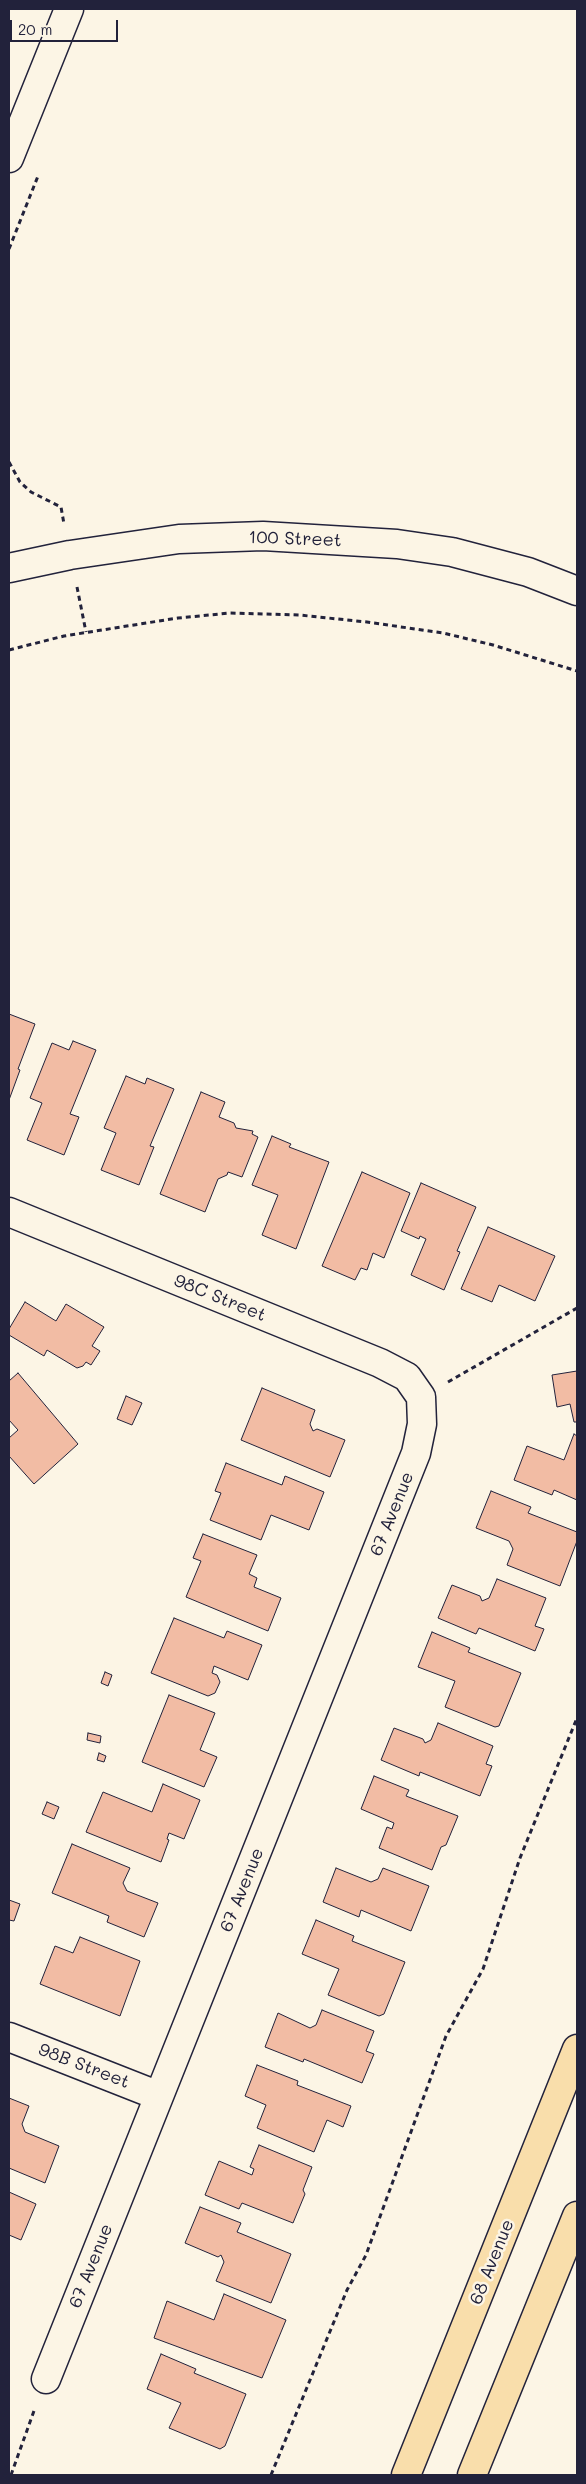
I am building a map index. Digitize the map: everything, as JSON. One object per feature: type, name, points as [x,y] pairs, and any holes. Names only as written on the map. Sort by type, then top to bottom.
[{"type":"main road","name":"68 Avenue","points":[[406,2475],[577,2049]]},
{"type":"main road","points":[[472,2475],[577,2216]]},
{"type":"street","points":[[9,158],[69,9]]},
{"type":"street","name":"100 Street","points":[[9,568],[70,555],[179,539],[263,536],[397,544],[452,552],[528,572],[577,591]]},
{"type":"street","name":"98C Street","points":[[9,1212],[380,1363],[408,1378],[422,1397]]},
{"type":"street","name":"67 Avenue","points":[[46,2379],[416,1453],[422,1424],[422,1397]]},
{"type":"street","name":"98B Street","points":[[9,2037],[159,2096]]},
{"type":"path","points":[[9,462],[20,482],[43,500],[61,507],[62,515]]},
{"type":"path","points":[[78,589],[86,632]]},
{"type":"path","points":[[9,650],[86,632],[128,625],[230,613],[299,615],[443,633],[493,644],[577,671]]},
{"type":"path","points":[[422,1397],[577,1308]]},
{"type":"path","points":[[271,2475],[347,2290],[366,2255],[446,2036],[482,1969],[520,1858],[577,1718]]},
{"type":"path","points":[[10,2475],[46,2379]]},
{"type":"building","points":[[9,1014],[35,1024],[18,1069],[20,1070],[9,1100]]},
{"type":"building","points":[[73,1041],[96,1050],[70,1114],[79,1117],[64,1155],[27,1140],[42,1103],[30,1098],[52,1043],[69,1050]]},
{"type":"building","points":[[126,1076],[145,1084],[147,1078],[174,1089],[150,1146],[154,1147],[139,1185],[101,1170],[116,1133],[104,1128]]},
{"type":"building","points":[[201,1092],[225,1102],[219,1117],[234,1123],[236,1128],[253,1131],[252,1134],[258,1137],[242,1177],[228,1172],[227,1175],[218,1179],[205,1212],[160,1194]]},
{"type":"building","points":[[272,1136],[291,1144],[289,1147],[329,1162],[296,1249],[262,1235],[278,1195],[252,1185]]},
{"type":"building","points":[[362,1172],[410,1193],[384,1258],[373,1253],[367,1270],[361,1268],[355,1280],[322,1266]]},
{"type":"building","points":[[421,1183],[476,1207],[457,1251],[460,1252],[444,1290],[411,1275],[426,1239],[420,1236],[419,1239],[401,1231]]},
{"type":"building","points":[[488,1227],[555,1256],[535,1301],[499,1285],[492,1302],[461,1289]]},
{"type":"building","points":[[25,1302],[56,1321],[66,1304],[104,1327],[92,1346],[100,1351],[91,1365],[86,1362],[83,1366],[77,1368],[47,1350],[44,1356],[9,1335],[9,1329]]},
{"type":"building","points":[[577,1371],[577,1422],[574,1422],[570,1404],[557,1407],[552,1375]]},
{"type":"building","points":[[18,1373],[78,1444],[34,1484],[9,1456],[9,1438],[18,1430],[9,1420],[9,1381]]},
{"type":"building","points":[[262,1388],[315,1410],[310,1424],[313,1431],[317,1429],[345,1440],[330,1477],[241,1440]]},
{"type":"building","points":[[126,1396],[142,1403],[132,1425],[117,1419]]},
{"type":"building","points":[[574,1434],[577,1436],[577,1500],[554,1490],[552,1495],[514,1480],[527,1446],[564,1460]]},
{"type":"building","points":[[226,1463],[282,1485],[285,1476],[324,1492],[309,1530],[271,1515],[261,1540],[210,1520],[221,1493],[215,1491]]},
{"type":"building","points":[[491,1491],[531,1507],[528,1513],[577,1532],[577,1541],[560,1586],[507,1565],[513,1549],[509,1541],[476,1528]]},
{"type":"building","points":[[203,1534],[257,1555],[249,1574],[257,1578],[254,1587],[281,1598],[268,1631],[186,1597],[201,1561],[193,1558]]},
{"type":"building","points":[[497,1579],[546,1598],[535,1626],[544,1629],[535,1651],[479,1628],[476,1634],[438,1618],[452,1585],[480,1596],[482,1601],[489,1598]]},
{"type":"building","points":[[174,1618],[224,1638],[227,1631],[262,1645],[248,1680],[214,1666],[212,1673],[217,1675],[220,1682],[215,1693],[208,1696],[151,1673]]},
{"type":"building","points":[[432,1632],[470,1648],[468,1652],[521,1673],[499,1726],[495,1727],[445,1707],[455,1681],[418,1667]]},
{"type":"building","points":[[105,1672],[112,1675],[108,1686],[101,1683]]},
{"type":"building","points":[[169,1695],[215,1713],[200,1750],[217,1757],[204,1787],[142,1762]]},
{"type":"building","points":[[438,1723],[493,1746],[486,1764],[492,1766],[480,1796],[420,1772],[419,1776],[381,1760],[394,1728],[423,1739],[425,1743],[431,1740]]},
{"type":"building","points":[[88,1733],[101,1736],[100,1743],[87,1740]]},
{"type":"building","points":[[99,1753],[106,1756],[104,1762],[97,1760]]},
{"type":"building","points":[[374,1776],[409,1790],[406,1796],[458,1816],[446,1845],[441,1847],[432,1870],[379,1848],[387,1827],[392,1829],[394,1823],[361,1809]]},
{"type":"building","points":[[163,1784],[200,1800],[184,1839],[169,1833],[167,1839],[169,1840],[161,1862],[86,1832],[103,1792],[152,1812]]},
{"type":"building","points":[[47,1802],[59,1807],[54,1819],[42,1814]]},
{"type":"building","points":[[72,1844],[130,1868],[123,1883],[127,1891],[158,1903],[144,1937],[107,1922],[109,1916],[52,1893]]},
{"type":"building","points":[[336,1868],[371,1882],[378,1879],[383,1868],[429,1886],[411,1931],[361,1910],[359,1917],[323,1902]]},
{"type":"building","points":[[9,1900],[20,1904],[14,1921],[9,1920]]},
{"type":"building","points":[[316,1920],[354,1936],[352,1941],[405,1962],[384,2014],[379,2016],[328,1995],[339,1969],[302,1954]]},
{"type":"building","points":[[80,1937],[140,1961],[120,2016],[40,1984],[55,1946],[73,1953]]},
{"type":"building","points":[[322,2010],[374,2031],[366,2051],[374,2054],[362,2083],[304,2059],[303,2062],[265,2047],[278,2013],[310,2028],[316,2025]]},
{"type":"building","points":[[257,2065],[298,2081],[297,2085],[351,2106],[343,2127],[327,2120],[314,2152],[257,2128],[266,2105],[245,2096]]},
{"type":"building","points":[[9,2098],[29,2106],[22,2124],[25,2132],[59,2146],[45,2183],[9,2168]]},
{"type":"building","points":[[259,2145],[312,2167],[303,2190],[305,2194],[293,2223],[242,2203],[239,2209],[205,2195],[219,2161],[252,2175],[254,2169],[250,2167]]},
{"type":"building","points":[[9,2192],[36,2204],[21,2240],[9,2235]]},
{"type":"building","points":[[200,2207],[241,2223],[237,2232],[291,2254],[271,2303],[216,2281],[224,2262],[221,2255],[218,2257],[185,2243]]},
{"type":"building","points":[[224,2294],[286,2320],[262,2378],[154,2338],[167,2301],[214,2320]]},
{"type":"building","points":[[161,2354],[196,2369],[194,2373],[246,2394],[225,2446],[220,2449],[169,2428],[181,2403],[147,2389]]}]
